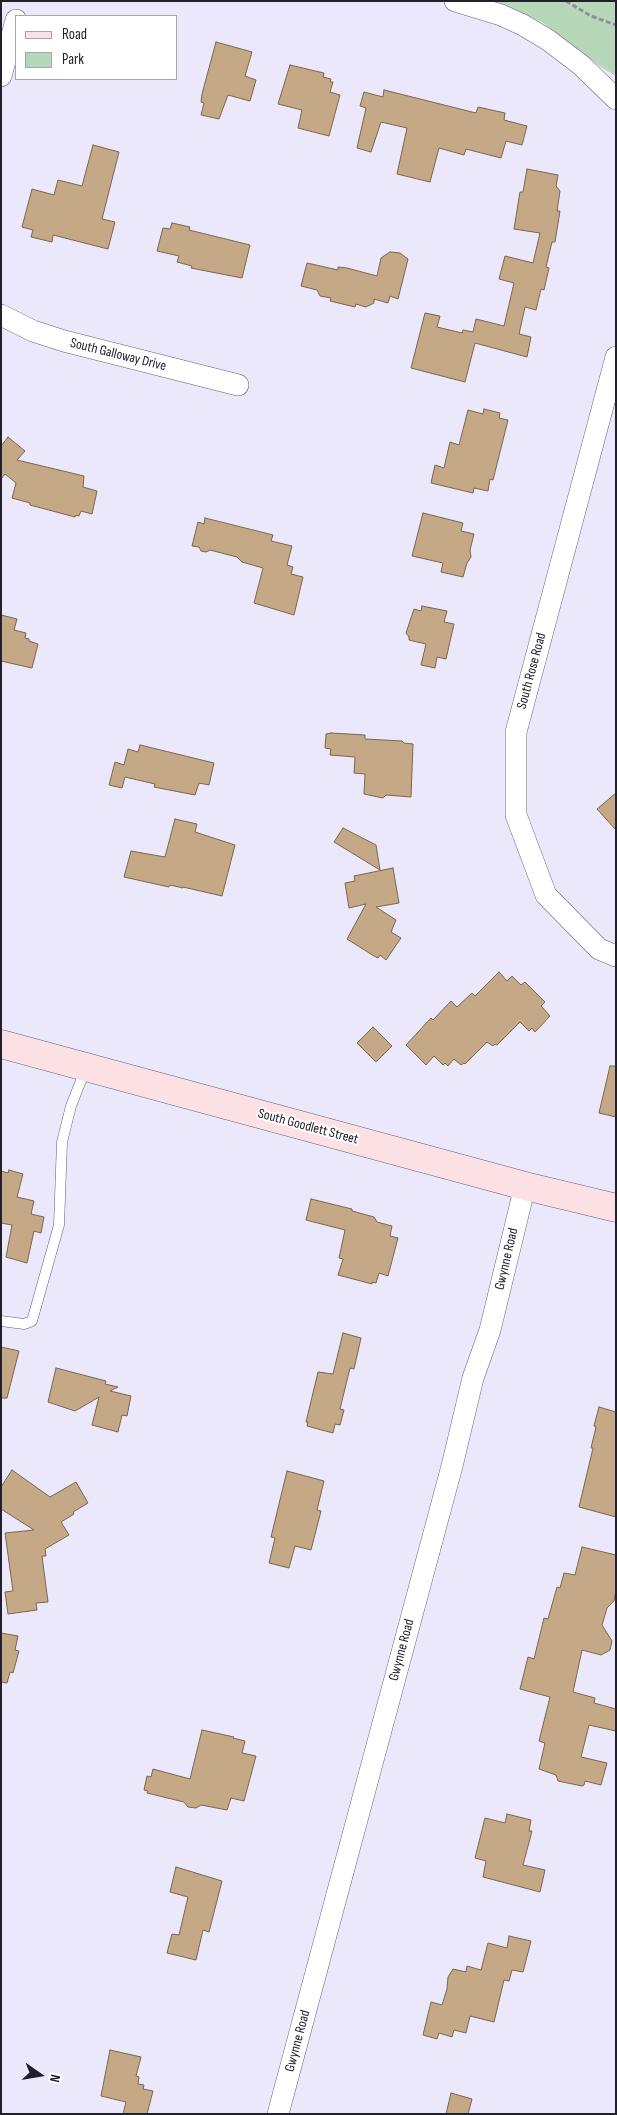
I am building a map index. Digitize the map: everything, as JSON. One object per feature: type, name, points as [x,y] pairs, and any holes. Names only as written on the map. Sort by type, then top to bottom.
[{"type":"main road","name":"South Goodlett Street","points":[[1,1044],[525,1186],[616,1208]]},
{"type":"street","points":[[18,15],[21,1]]},
{"type":"street","points":[[455,1],[501,15],[524,25],[548,40],[581,65],[616,99]]},
{"type":"street","points":[[1,76],[15,25]]},
{"type":"street","name":"South Galloway Drive","points":[[1,315],[33,331],[64,341],[238,385]]},
{"type":"street","name":"South Rose Road","points":[[616,358],[516,732],[516,815],[546,895],[599,949],[616,956]]},
{"type":"street","name":"Gwynne Road","points":[[278,2114],[452,1466],[473,1378],[490,1330],[525,1186]]},
{"type":"lane","points":[[1,1321],[24,1324],[32,1321],[59,1225],[62,1142],[71,1106],[86,1067]]},
{"type":"path","points":[[566,1],[591,16],[616,25]]},
{"type":"green space","points":[[496,1],[616,1],[616,76],[601,67],[542,22]]},
{"type":"building","points":[[216,42],[252,52],[245,76],[256,80],[250,101],[228,95],[219,119],[201,115],[204,103],[201,102],[202,94]]},
{"type":"building","points":[[290,65],[324,73],[323,77],[331,79],[330,82],[333,82],[330,92],[340,95],[329,136],[298,128],[302,110],[278,104]]},
{"type":"building","points":[[384,90],[476,113],[478,107],[505,113],[504,120],[527,126],[522,145],[506,141],[501,158],[466,149],[464,155],[439,148],[430,182],[397,174],[407,128],[381,122],[371,152],[357,148],[366,108],[360,106],[364,92],[383,97]]},
{"type":"building","points":[[93,145],[119,152],[102,219],[115,222],[108,249],[53,235],[52,242],[31,237],[33,230],[22,227],[32,189],[54,195],[58,180],[82,186]]},
{"type":"building","points":[[527,169],[558,175],[556,186],[560,191],[557,211],[560,211],[555,242],[552,242],[546,267],[549,268],[544,290],[541,289],[536,310],[525,307],[519,334],[531,337],[527,357],[475,343],[465,382],[411,368],[425,313],[440,316],[437,327],[462,333],[463,330],[473,332],[476,319],[504,326],[514,283],[499,279],[505,256],[533,263],[540,233],[514,229],[520,192],[523,192]]},
{"type":"building","points":[[172,223],[190,227],[189,230],[250,245],[242,278],[191,268],[192,266],[177,262],[179,256],[157,251],[163,228],[170,229]]},
{"type":"building","points":[[390,252],[400,253],[408,259],[398,299],[390,296],[388,303],[374,299],[374,303],[366,307],[356,304],[355,307],[330,301],[331,298],[320,296],[317,290],[301,286],[307,263],[338,270],[338,267],[347,268],[377,276],[381,258]]},
{"type":"building","points":[[484,409],[500,413],[499,418],[508,420],[493,480],[490,479],[488,491],[474,488],[473,493],[431,483],[435,465],[444,468],[450,442],[459,445],[468,410],[483,414]]},
{"type":"building","points":[[8,437],[25,451],[17,460],[84,476],[83,487],[97,491],[92,514],[81,511],[79,516],[76,515],[75,517],[30,505],[30,503],[12,498],[16,483],[5,474],[1,479],[1,446]]},
{"type":"building","points":[[423,513],[463,523],[461,531],[474,534],[470,550],[471,557],[463,577],[441,572],[443,563],[412,556]]},
{"type":"building","points":[[205,518],[273,535],[271,541],[292,546],[287,565],[293,567],[291,574],[303,577],[294,615],[254,603],[263,568],[242,562],[237,557],[210,550],[206,552],[201,551],[199,547],[192,546],[198,522],[204,524]]},
{"type":"building","points":[[422,606],[447,611],[444,622],[454,624],[446,659],[437,657],[435,668],[421,665],[426,644],[409,640],[406,633],[414,609],[421,611]]},
{"type":"building","points":[[1,615],[17,619],[14,630],[26,633],[25,638],[38,644],[32,668],[1,661]]},
{"type":"building","points":[[326,734],[365,735],[365,739],[402,741],[413,744],[411,797],[386,795],[383,798],[364,794],[365,774],[354,773],[355,757],[330,755],[331,749],[325,748]]},
{"type":"building","points":[[140,745],[214,763],[209,785],[199,783],[195,795],[154,787],[155,784],[125,777],[122,788],[109,785],[115,762],[124,765],[128,749],[138,752]]},
{"type":"building","points":[[616,793],[616,830],[597,809]]},
{"type":"building","points":[[175,819],[197,824],[195,832],[235,845],[222,896],[124,877],[131,851],[165,857]]},
{"type":"building","points":[[343,828],[376,845],[380,870],[334,842]]},
{"type":"building","points":[[393,868],[399,903],[376,907],[396,920],[391,932],[401,938],[386,960],[380,955],[378,958],[374,956],[347,939],[366,904],[349,908],[345,883],[355,881],[354,876]]},
{"type":"building","points":[[499,972],[507,981],[512,976],[521,985],[525,982],[545,1002],[541,1006],[550,1016],[535,1032],[532,1028],[529,1031],[520,1022],[497,1045],[493,1046],[487,1042],[465,1064],[461,1065],[454,1059],[448,1066],[445,1063],[443,1065],[434,1056],[426,1065],[406,1045],[431,1018],[433,1020],[451,1001],[457,1007],[472,993],[475,996]]},
{"type":"building","points":[[373,1027],[392,1046],[376,1062],[357,1043]]},
{"type":"building","points":[[610,1066],[616,1066],[616,1117],[599,1113]]},
{"type":"building","points":[[9,1170],[23,1174],[17,1197],[34,1201],[31,1214],[44,1217],[41,1233],[34,1231],[27,1263],[6,1257],[12,1225],[1,1223],[1,1171],[8,1173]]},
{"type":"building","points":[[311,1199],[352,1209],[352,1211],[374,1217],[377,1222],[392,1226],[390,1236],[398,1238],[388,1276],[379,1273],[376,1283],[372,1282],[372,1284],[338,1275],[343,1259],[339,1258],[345,1230],[306,1220]]},
{"type":"building","points":[[343,1333],[361,1338],[354,1369],[350,1368],[340,1409],[344,1410],[340,1425],[335,1424],[333,1433],[307,1426],[308,1422],[306,1422],[318,1372],[333,1374]]},
{"type":"building","points":[[1,1347],[19,1351],[7,1398],[1,1398]]},
{"type":"building","points":[[56,1368],[106,1381],[105,1384],[118,1387],[110,1391],[131,1396],[127,1416],[122,1415],[118,1432],[92,1425],[99,1397],[75,1411],[48,1402]]},
{"type":"building","points":[[599,1407],[616,1412],[616,1517],[579,1507],[593,1448],[591,1448],[596,1427],[594,1426]]},
{"type":"building","points":[[12,1470],[50,1497],[76,1482],[88,1503],[61,1522],[69,1535],[45,1549],[46,1556],[42,1556],[48,1602],[36,1603],[37,1610],[8,1614],[5,1592],[13,1591],[5,1533],[34,1530],[1,1509],[1,1487]]},
{"type":"building","points":[[287,1471],[324,1481],[317,1510],[321,1511],[311,1550],[295,1546],[289,1568],[269,1563],[275,1538],[271,1537]]},
{"type":"building","points":[[582,1547],[616,1555],[616,1590],[614,1601],[607,1608],[602,1625],[612,1641],[610,1650],[601,1655],[582,1650],[573,1692],[595,1698],[594,1703],[616,1709],[616,1731],[589,1725],[581,1757],[607,1763],[601,1785],[585,1781],[582,1786],[558,1781],[556,1775],[539,1769],[545,1743],[539,1741],[550,1697],[520,1689],[528,1657],[534,1659],[544,1618],[548,1619],[557,1587],[560,1588],[564,1573],[575,1575]]},
{"type":"building","points":[[1,1633],[18,1636],[15,1650],[19,1651],[13,1673],[10,1672],[7,1683],[1,1682]]},
{"type":"building","points":[[202,1730],[245,1741],[242,1753],[256,1756],[244,1801],[231,1798],[227,1810],[201,1805],[196,1808],[188,1807],[184,1802],[147,1793],[148,1791],[144,1790],[147,1776],[151,1777],[153,1769],[190,1779]]},
{"type":"building","points":[[507,1814],[531,1820],[529,1831],[532,1831],[523,1865],[545,1870],[540,1892],[483,1877],[486,1861],[475,1858],[485,1818],[505,1823]]},
{"type":"building","points":[[176,1867],[222,1881],[209,1932],[203,1930],[196,1960],[167,1953],[172,1934],[179,1935],[188,1897],[170,1892]]},
{"type":"building","points":[[509,1936],[531,1941],[523,1972],[512,1970],[509,1981],[504,1980],[494,2022],[470,2016],[466,2033],[454,2030],[452,2037],[439,2033],[437,2039],[423,2035],[431,2002],[442,2005],[447,1989],[448,1977],[453,1969],[466,1972],[467,1966],[481,1970],[488,1943],[507,1948]]},
{"type":"building","points":[[110,2050],[141,2057],[136,2076],[139,2077],[138,2084],[144,2085],[143,2089],[153,2091],[147,2114],[123,2114],[126,2102],[101,2096]]},
{"type":"building","points":[[451,2093],[472,2099],[468,2114],[446,2114]]}]
